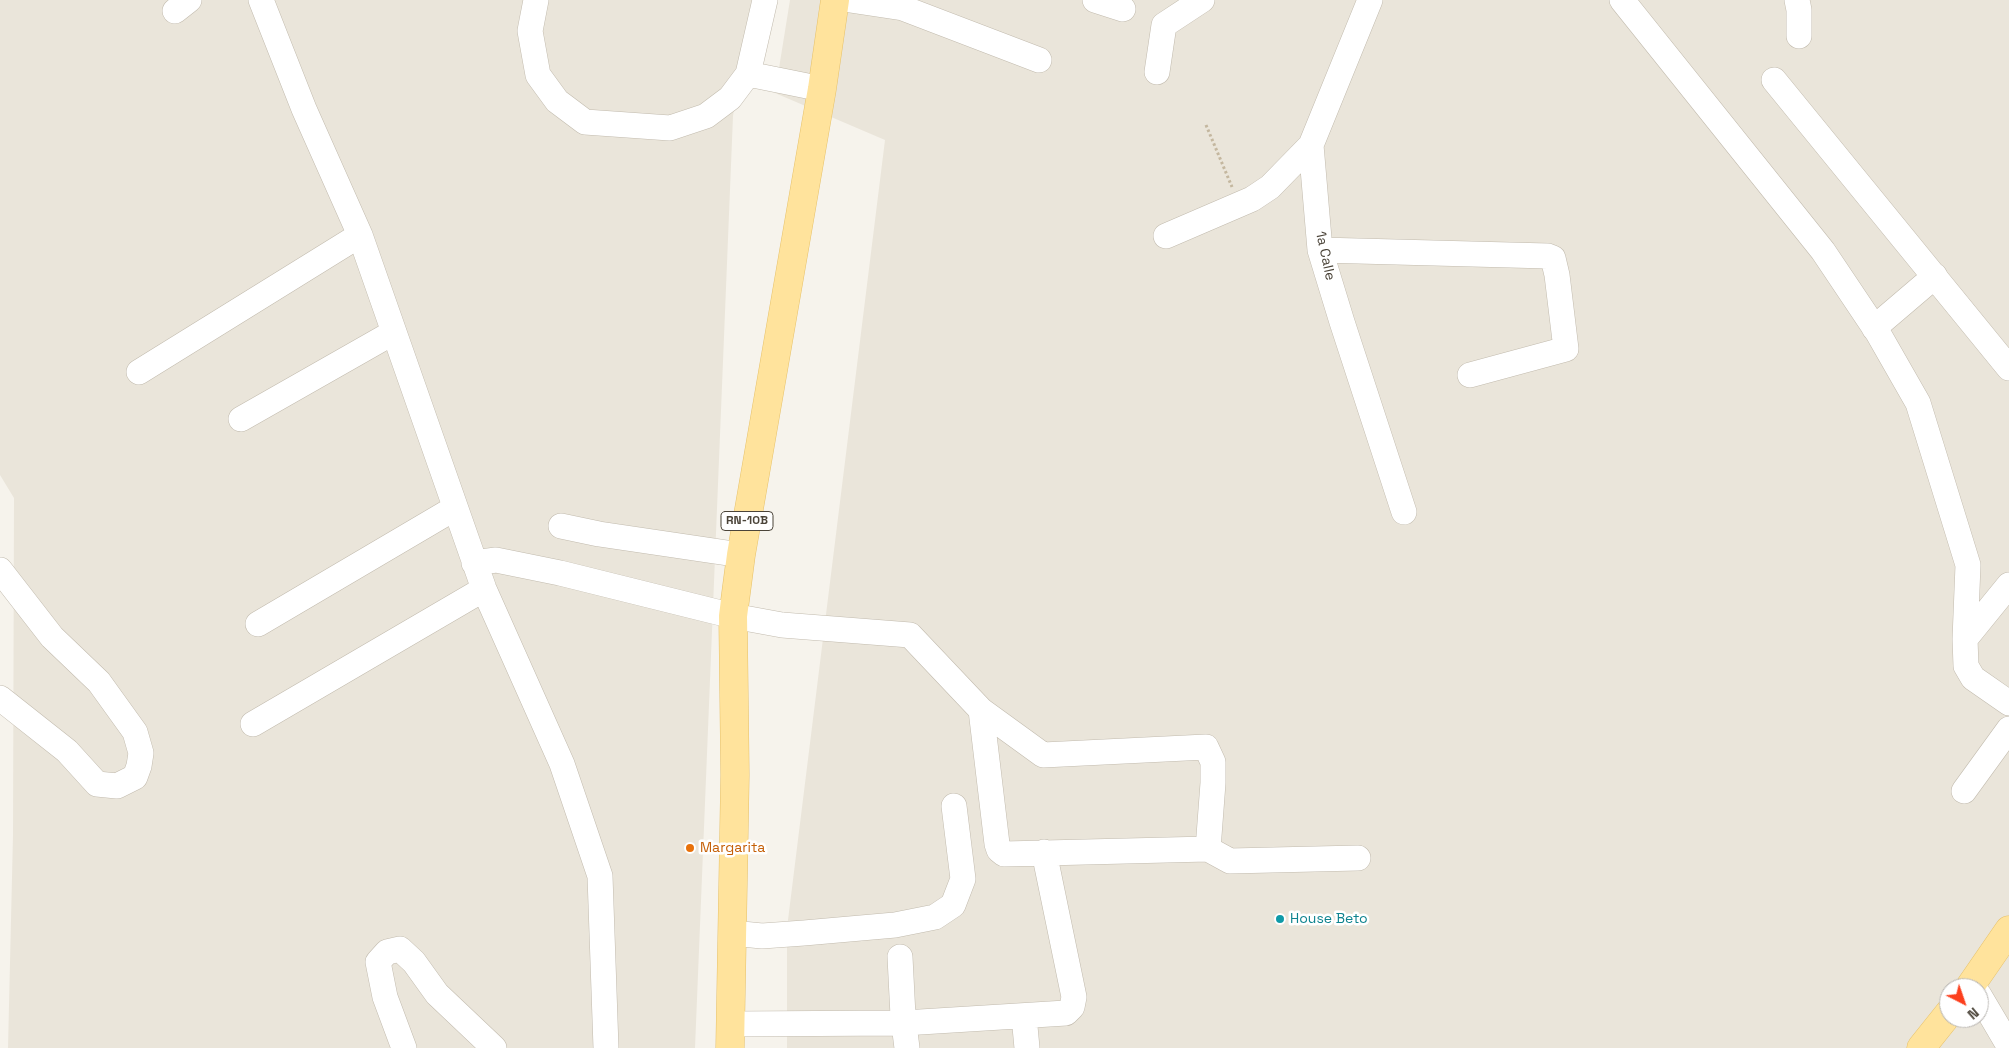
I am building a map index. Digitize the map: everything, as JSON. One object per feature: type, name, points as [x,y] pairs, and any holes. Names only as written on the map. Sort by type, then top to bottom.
[{"type":"main road","name":"RN-10B","points":[[730,1036],[734,775],[733,616],[741,555],[822,89],[835,0]]},
{"type":"main road","points":[[1981,978],[2009,930]]},
{"type":"main road","points":[[1921,1048],[1939,1026]]},
{"type":"street","points":[[536,0],[530,31],[538,75],[557,101],[585,122],[670,128],[706,116],[730,98],[748,74],[765,0]]},
{"type":"street","points":[[850,0],[903,8],[1039,60]]},
{"type":"street","points":[[1095,0],[1123,9]]},
{"type":"street","points":[[1157,72],[1164,25],[1202,0]]},
{"type":"street","name":"1a Calle","points":[[1370,0],[1311,145],[1320,250],[1404,512]]},
{"type":"street","points":[[1622,0],[1823,251],[1874,328],[1918,403],[1968,565],[1965,640],[1966,666],[1974,678],[2009,703]]},
{"type":"street","points":[[1797,0],[1799,36]]},
{"type":"street","points":[[269,2],[304,109],[360,235],[474,563],[562,764],[600,876],[606,1048]]},
{"type":"street","points":[[748,74],[822,89]]},
{"type":"street","points":[[1774,80],[2009,368]]},
{"type":"street","points":[[1166,236],[1239,205],[1270,187],[1311,145]]},
{"type":"street","points":[[139,372],[360,235]]},
{"type":"street","points":[[1320,250],[1541,256],[1553,258],[1566,349],[1470,375]]},
{"type":"street","points":[[1874,328],[1935,276]]},
{"type":"street","points":[[241,419],[394,332]]},
{"type":"street","points":[[258,624],[455,508]]},
{"type":"street","points":[[560,526],[599,534],[741,555]]},
{"type":"street","points":[[474,563],[496,560],[560,573],[733,616],[782,625],[910,635],[981,710],[1043,755],[1206,746],[1213,762],[1208,849]]},
{"type":"street","points":[[0,570],[52,637],[99,682],[135,732],[141,753],[135,777],[117,786],[97,784],[67,751],[0,698]]},
{"type":"street","points":[[1965,640],[2009,585]]},
{"type":"street","points":[[253,724],[484,589]]},
{"type":"street","points":[[981,710],[997,844],[999,850],[1004,854],[1208,849],[1230,862],[1358,858]]},
{"type":"street","points":[[1964,791],[2009,729]]},
{"type":"street","points":[[732,933],[762,936],[804,933],[895,925],[935,917],[952,905],[962,879],[954,806]]},
{"type":"street","points":[[730,1036],[1066,1013],[1072,1007],[1074,997],[1044,852]]},
{"type":"street","points":[[404,1048],[385,997],[378,962],[386,952],[400,949],[414,962],[437,994],[494,1048]]},
{"type":"street","points":[[900,957],[907,1048]]},
{"type":"street","points":[[1989,1013],[2009,1046]]},
{"type":"street","points":[[1024,1016],[1027,1048]]},
{"type":"path","points":[[1206,125],[1239,205]]},
{"type":"shaded area","points":[[0,0],[752,0],[733,116],[695,1048],[8,1048],[13,835],[14,498],[0,475]]},
{"type":"shaded area","points":[[790,0],[2009,0],[2009,1048],[787,1048],[787,928],[885,140],[775,93]]},
{"type":"place","name":"Margarita","points":[[690,848]]},
{"type":"place","name":"House Beto","points":[[1280,919]]}]
